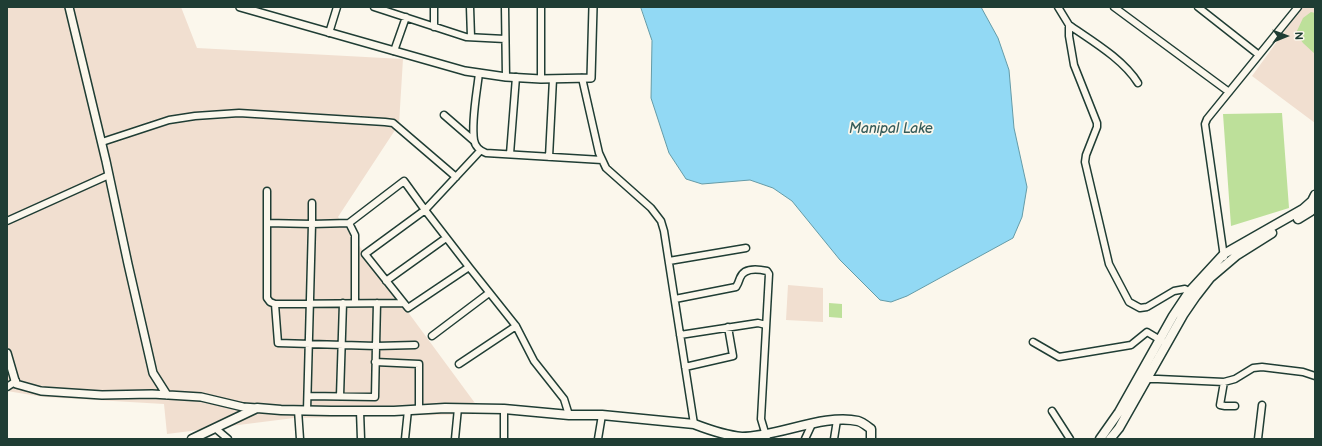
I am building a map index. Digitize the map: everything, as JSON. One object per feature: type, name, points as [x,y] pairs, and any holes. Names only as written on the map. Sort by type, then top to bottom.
[{"type":"main road","points":[[1192,294],[1225,265],[1263,238],[1312,209],[1315,195]]},
{"type":"main road","points":[[1100,439],[1120,412],[1192,294],[1224,254],[1303,209],[1312,209]]},
{"type":"main road","points":[[1110,439],[1120,428],[1164,342]]},
{"type":"main road","points":[[192,439],[257,408],[307,411],[458,408],[602,415],[694,424],[707,430],[742,437],[766,436],[812,424],[837,420],[858,421],[871,429],[871,439]]},
{"type":"street","points":[[69,7],[102,142],[153,373],[167,395]]},
{"type":"street","points":[[240,7],[465,71],[506,77],[541,79],[591,78],[593,7]]},
{"type":"street","points":[[330,32],[337,7]]},
{"type":"street","points":[[374,7],[466,37],[505,39]]},
{"type":"street","points":[[434,7],[434,26]]},
{"type":"street","points":[[470,7],[471,37]]},
{"type":"street","points":[[505,7],[506,77]]},
{"type":"street","points":[[541,7],[541,79]]},
{"type":"street","points":[[1058,7],[1069,25],[1117,60],[1132,73],[1138,82]]},
{"type":"street","points":[[1114,7],[1229,92]]},
{"type":"street","points":[[1198,7],[1259,55]]},
{"type":"street","points":[[1225,265],[1205,128],[1207,119],[1298,7]]},
{"type":"street","points":[[394,51],[406,17]]},
{"type":"street","points":[[1069,25],[1069,36],[1074,65],[1097,123],[1085,162],[1109,264],[1129,302],[1140,308],[1146,307],[1174,291],[1185,289],[1192,294]]},
{"type":"street","points":[[474,141],[474,120],[479,73]]},
{"type":"street","points":[[510,154],[516,77]]},
{"type":"street","points":[[582,78],[599,153],[606,168],[651,208],[661,221],[669,261],[694,424]]},
{"type":"street","points":[[549,157],[553,79]]},
{"type":"street","points":[[102,142],[169,120],[195,116],[239,113],[385,122],[393,123],[456,177]]},
{"type":"street","points":[[444,115],[474,141],[480,151],[486,153],[602,160]]},
{"type":"street","points":[[469,267],[408,308],[365,254],[425,210],[480,151]]},
{"type":"street","points":[[7,221],[109,175]]},
{"type":"street","points":[[267,223],[349,223],[404,181],[446,238],[516,326],[534,360],[564,399],[569,414]]},
{"type":"street","points":[[267,191],[267,298],[270,302],[276,304],[403,303]]},
{"type":"street","points":[[307,411],[312,203]]},
{"type":"street","points":[[349,223],[355,236],[355,303]]},
{"type":"street","points":[[386,281],[446,238]]},
{"type":"street","points":[[669,261],[746,248]]},
{"type":"street","points":[[675,299],[736,287],[740,277],[745,272],[757,268],[767,271],[769,274],[762,419],[766,436]]},
{"type":"street","points":[[432,336],[489,293]]},
{"type":"street","points":[[340,396],[343,303]]},
{"type":"street","points":[[308,396],[375,396],[377,303]]},
{"type":"street","points":[[276,304],[278,343],[376,346],[415,344]]},
{"type":"street","points":[[680,335],[758,323],[766,325]]},
{"type":"street","points":[[459,364],[516,326]]},
{"type":"street","points":[[685,367],[733,356],[728,327]]},
{"type":"street","points":[[1033,342],[1059,357],[1131,345],[1147,332],[1164,342]]},
{"type":"street","points":[[7,353],[16,384],[41,391],[102,395],[152,394],[201,397],[243,407],[257,408]]},
{"type":"street","points":[[375,362],[419,364],[419,409]]},
{"type":"street","points":[[1146,379],[1158,378],[1224,382],[1235,379],[1253,368],[1262,367],[1303,372],[1315,376]]},
{"type":"street","points":[[7,387],[16,381]]},
{"type":"street","points":[[1224,382],[1220,404],[1225,406],[1235,406]]},
{"type":"street","points":[[1258,439],[1262,405]]},
{"type":"street","points":[[455,439],[458,408]]},
{"type":"street","points":[[298,410],[300,439]]},
{"type":"street","points":[[405,439],[408,410]]},
{"type":"street","points":[[504,410],[504,439]]},
{"type":"street","points":[[360,411],[360,439]]},
{"type":"street","points":[[1052,411],[1070,439]]},
{"type":"street","points":[[598,439],[602,415]]},
{"type":"street","points":[[834,439],[837,420]]},
{"type":"street","points":[[805,439],[812,424]]},
{"type":"street","points":[[215,428],[228,439]]},
{"type":"shaded area","points":[[7,7],[181,7],[197,48],[403,59],[399,124],[338,217],[483,414],[294,418],[167,434],[164,404],[44,397],[7,391]]},
{"type":"shaded area","points":[[1302,7],[1312,7],[1315,9],[1315,123],[1252,76]]},
{"type":"shaded area","points":[[788,285],[823,288],[823,322],[786,320]]},
{"type":"green space","points":[[1311,12],[1315,13],[1315,54],[1303,43],[1296,33],[1303,18]]},
{"type":"green space","points":[[1282,113],[1289,208],[1231,226],[1223,114]]},
{"type":"green space","points":[[829,303],[842,304],[842,318],[829,317]]},
{"type":"water","name":"Manipal Lake","points":[[641,7],[981,7],[998,38],[1009,70],[1014,128],[1027,187],[1022,217],[1013,238],[907,296],[891,302],[880,300],[840,260],[792,201],[773,188],[750,180],[702,184],[686,179],[669,153],[651,98],[652,41]]}]
